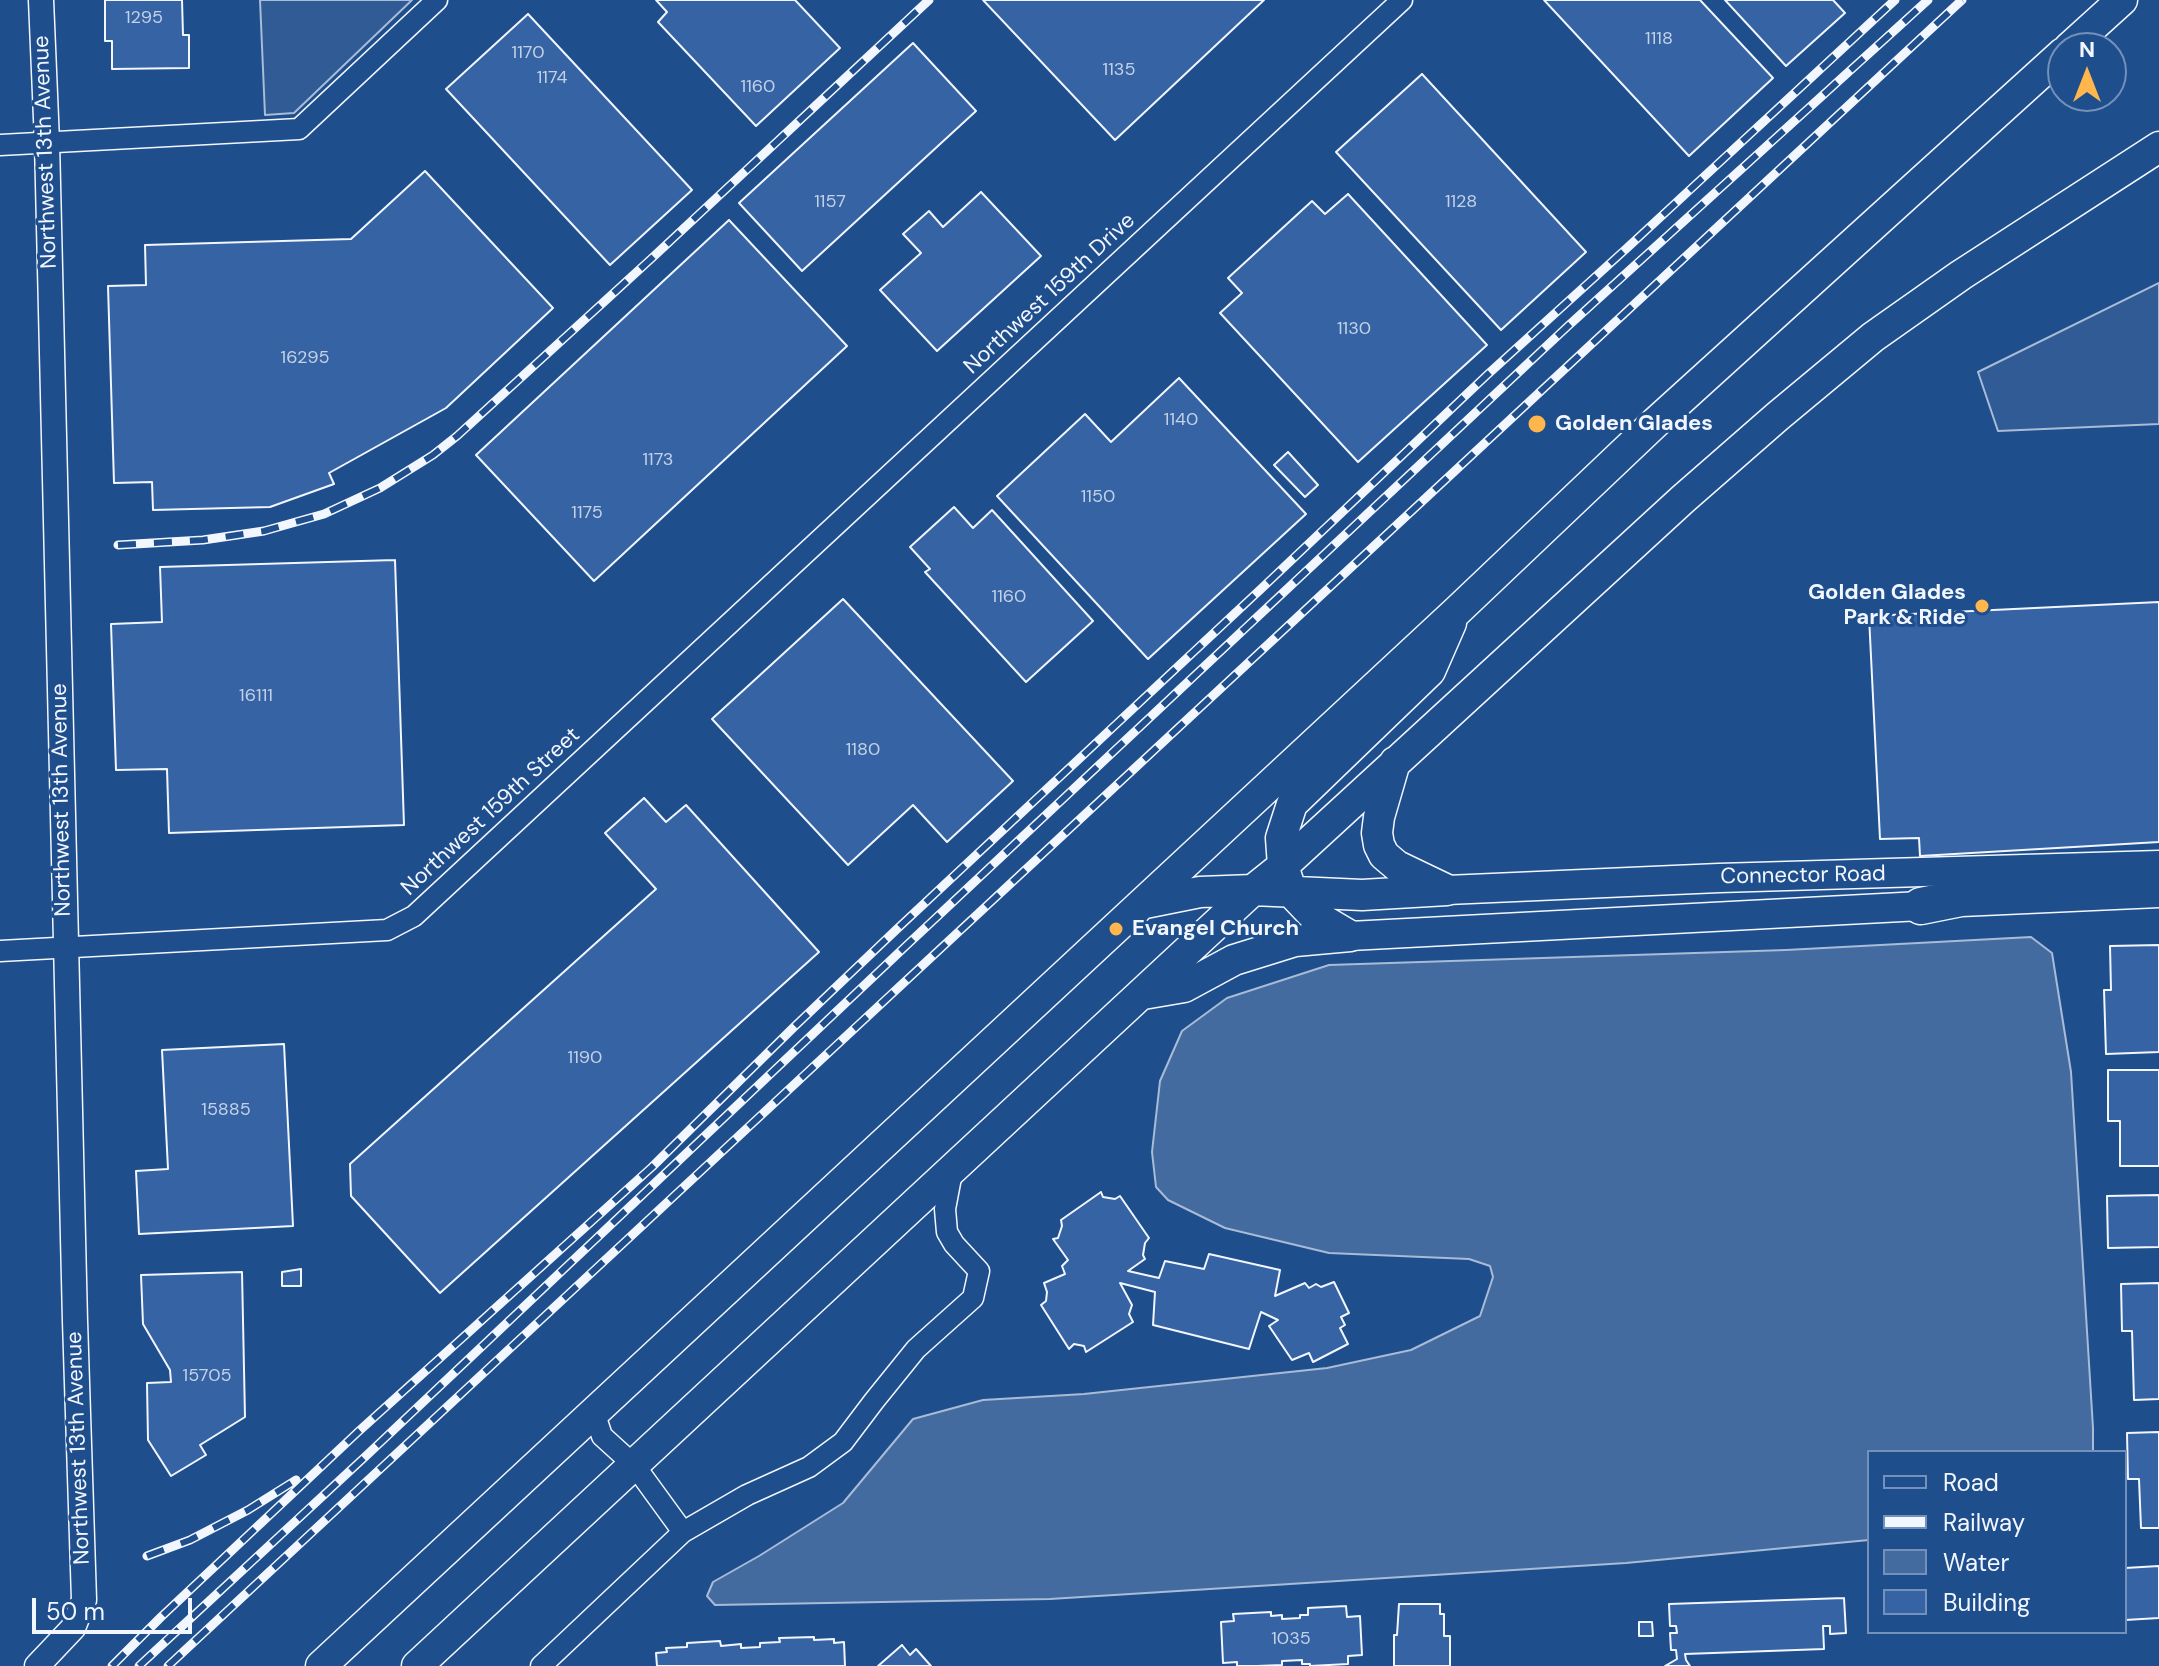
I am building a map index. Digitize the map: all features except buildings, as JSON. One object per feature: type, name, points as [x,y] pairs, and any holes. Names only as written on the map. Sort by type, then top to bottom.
[{"type":"highway","points":[[1921,906],[1961,898],[2159,889]]},
{"type":"main road","points":[[2087,32],[2122,0]]},
{"type":"main road","points":[[321,1666],[1457,611],[1656,422],[2047,68]]},
{"type":"main road","points":[[1143,903],[1200,892],[1253,890],[1287,879],[1395,762],[1778,416],[1873,337],[1961,275],[2159,147]]},
{"type":"main road","points":[[1350,936],[1311,913],[1287,879],[1281,838],[1292,804],[1430,671],[1457,611]]},
{"type":"main road","points":[[1395,762],[1379,817],[1379,845],[1384,855],[1397,866],[1447,890]]},
{"type":"main road","name":"Connector Road","points":[[1447,890],[1719,878],[2159,865]]},
{"type":"main road","points":[[1287,879],[1362,895],[1447,890]]},
{"type":"main road","points":[[417,1666],[1253,890]]},
{"type":"main road","points":[[1921,906],[1947,911],[2159,905]]},
{"type":"main road","name":"Connector Road","points":[[1350,936],[1921,906]]},
{"type":"main road","points":[[1143,994],[1184,987],[1234,960],[1295,941],[1350,936]]},
{"type":"street","name":"Northwest 13th Avenue","points":[[37,1666],[73,1628],[84,1600],[41,0]]},
{"type":"street","points":[[0,145],[299,129],[437,0]]},
{"type":"street","name":"Northwest 159th Drive","points":[[732,623],[1402,0]]},
{"type":"street","name":"Northwest 159th Street","points":[[0,951],[387,930],[414,916],[732,623]]},
{"type":"street","points":[[1835,875],[1838,910]]},
{"type":"street","points":[[1792,876],[1793,912]]},
{"type":"street","points":[[541,1666],[683,1532],[747,1495],[809,1467],[843,1442],[916,1349],[973,1298],[979,1271],[947,1232],[945,1209],[952,1172]]},
{"type":"street","points":[[594,1412],[602,1436],[635,1466],[683,1532]]},
{"type":"shaded area","points":[[260,0],[412,0],[294,113],[265,115]]},
{"type":"shaded area","points":[[2159,283],[2159,424],[1998,431],[1978,372]]},
{"type":"water","points":[[2031,937],[2052,953],[2071,1072],[2093,1450],[1867,1450],[1867,1540],[1626,1563],[1050,1599],[715,1605],[707,1596],[713,1582],[843,1503],[913,1419],[983,1400],[1084,1394],[1327,1368],[1411,1350],[1480,1316],[1493,1277],[1490,1266],[1469,1259],[1329,1253],[1225,1228],[1168,1200],[1156,1187],[1152,1152],[1160,1081],[1182,1031],[1227,998],[1329,965],[1786,950]]},
{"type":"railway","points":[[118,545],[203,540],[264,531],[324,514],[380,488],[433,455],[652,258],[929,0]]},
{"type":"railway","points":[[112,1666],[359,1431],[652,1167],[897,929],[1487,375],[1895,0]]},
{"type":"railway","points":[[139,1666],[1568,326],[1928,0]]},
{"type":"railway","points":[[168,1666],[1962,0]]},
{"type":"railway","points":[[147,1556],[190,1540],[248,1510],[296,1480]]},
{"type":"place","name":"Golden Glades","points":[[1537,424]]},
{"type":"place","name":"Golden Glades Park & Ride","points":[[1982,606]]},
{"type":"place","name":"Evangel Church","points":[[1116,929]]}]
